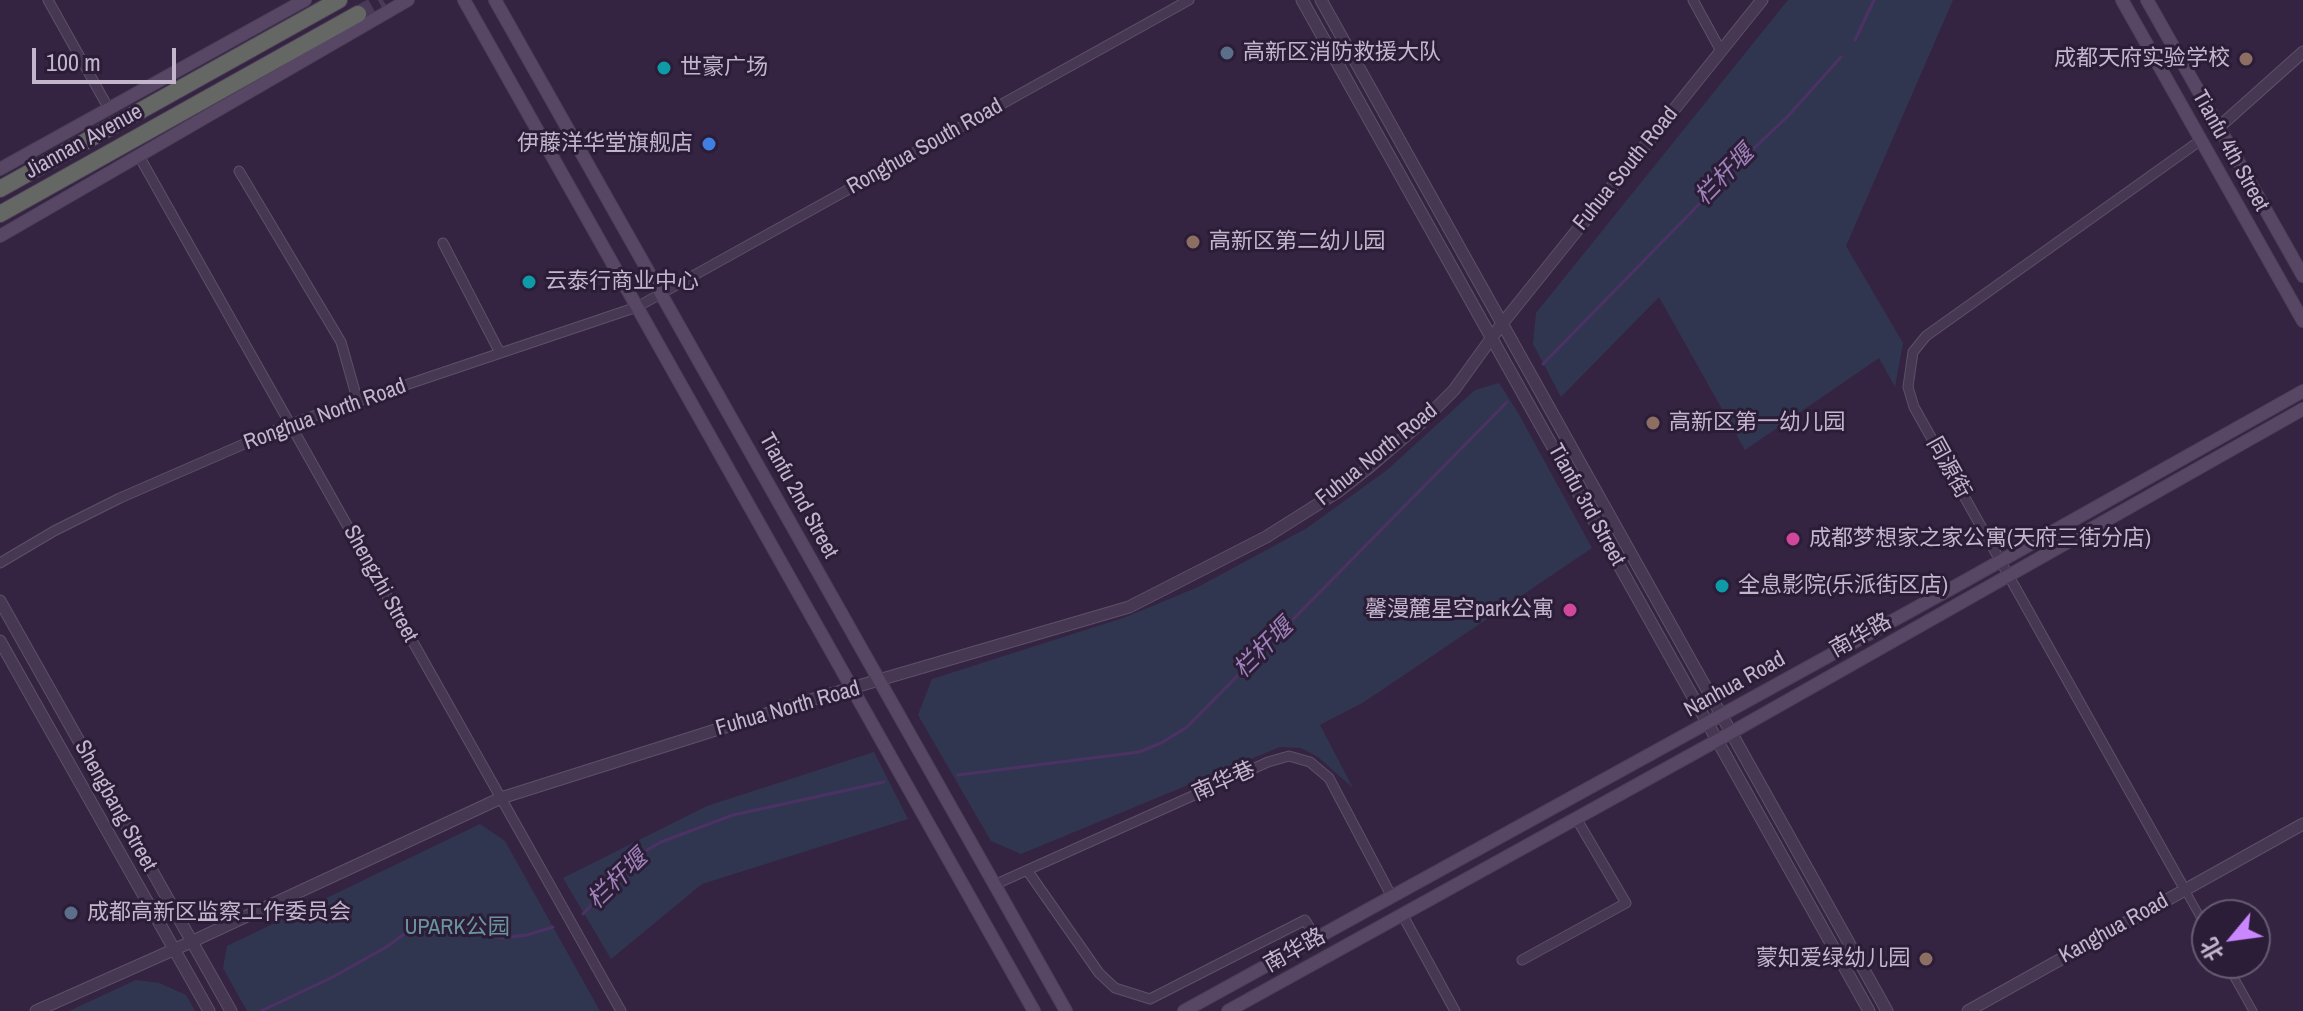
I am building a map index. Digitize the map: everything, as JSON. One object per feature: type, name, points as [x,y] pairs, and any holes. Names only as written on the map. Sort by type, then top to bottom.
[{"type":"highway","name":"Jiannan Avenue","points":[[0,189],[339,0]]},
{"type":"highway","name":"Jiannan Avenue","points":[[0,214],[358,14]]},
{"type":"main road","points":[[0,169],[305,0]]},
{"type":"main road","points":[[378,18],[382,0]]},
{"type":"main road","points":[[0,236],[408,0]]},
{"type":"main road","points":[[464,0],[1034,1011]]},
{"type":"main road","name":"Tianfu 2nd Street","points":[[495,0],[1066,1011]]},
{"type":"main road","name":"Tianfu 4th Street","points":[[2122,0],[2303,321]]},
{"type":"main road","name":"Tianfu 4th Street","points":[[2147,0],[2303,276]]},
{"type":"main road","name":"Nanhua Road","points":[[1184,1011],[2303,391]]},
{"type":"main road","name":"南华路","points":[[1228,1011],[1718,740],[2303,409]]},
{"type":"street","points":[[48,0],[109,109]]},
{"type":"street","name":"Ronghua South Road","points":[[661,293],[1189,0]]},
{"type":"street","name":"Tianfu 3rd Street","points":[[1302,0],[1869,1011]]},
{"type":"street","name":"Tianfu 3rd Street","points":[[1321,0],[1887,1011]]},
{"type":"street","points":[[1693,0],[1721,51]]},
{"type":"street","name":"Fuhua South Road","points":[[1493,340],[1501,325],[1762,0]]},
{"type":"street","points":[[2219,127],[2303,52]]},
{"type":"street","name":"同源街","points":[[2185,890],[1914,407],[1908,387],[1913,352],[1926,336],[2201,140]]},
{"type":"street","name":"Shengzhi Street","points":[[139,156],[621,1011]]},
{"type":"street","points":[[239,171],[341,342],[358,402]]},
{"type":"street","points":[[443,243],[500,353]]},
{"type":"street","name":"Ronghua North Road","points":[[0,563],[54,531],[120,498],[290,424],[637,307],[661,293]]},
{"type":"street","name":"Fuhua North Road","points":[[36,1011],[501,798],[807,701],[1129,607],[1266,537],[1339,491],[1391,450],[1454,390],[1493,340]]},
{"type":"street","name":"Shengbang Street","points":[[0,601],[231,1011]]},
{"type":"street","name":"Shengbang Street","points":[[0,641],[209,1011]]},
{"type":"street","name":"南华巷","points":[[994,885],[1268,762],[1289,756],[1310,762],[1329,778],[1392,897]]},
{"type":"street","points":[[1522,960],[1626,903],[1576,818]]},
{"type":"street","name":"Kanghua Road","points":[[1968,1011],[2303,824]]},
{"type":"street","points":[[1027,870],[1099,973],[1115,988],[1150,999],[1305,920],[1316,938]]},
{"type":"street","points":[[2185,890],[2191,901]]},
{"type":"street","points":[[1402,914],[1455,1011]]},
{"type":"street","points":[[2235,979],[2253,1011]]},
{"type":"green space","points":[[1788,0],[1953,0],[1846,246],[1903,343],[1895,387],[1879,358],[1745,450],[1659,297],[1561,397],[1533,344],[1536,313]]},
{"type":"green space","points":[[1499,383],[1592,548],[1364,702],[1320,725],[1353,788],[1318,757],[1301,748],[1280,747],[1021,854],[991,841],[918,715],[932,679],[1126,617],[1198,587],[1307,528],[1387,470],[1475,390]]},
{"type":"green space","points":[[874,752],[908,819],[702,884],[611,959],[563,878],[707,806]]},
{"type":"green space","name":"UPARK公园","points":[[480,824],[505,841],[600,1011],[247,1011],[223,968],[227,946]]},
{"type":"green space","points":[[136,980],[159,983],[186,995],[195,1011],[69,1011]]},
{"type":"waterway","name":"栏杆堰","points":[[1855,40],[1874,0]]},
{"type":"waterway","name":"栏杆堰","points":[[1543,364],[1788,116],[1841,57]]},
{"type":"waterway","name":"栏杆堰","points":[[958,775],[1139,752],[1187,727],[1507,402]]},
{"type":"waterway","name":"栏杆堰","points":[[583,914],[637,856],[661,842],[733,815],[884,782]]},
{"type":"waterway","name":"栏杆堰","points":[[261,1011],[333,977],[388,946],[415,926],[437,921],[502,938],[553,927]]},
{"type":"tunnel","points":[[358,14],[383,0]]},
{"type":"place","name":"高新区消防救援大队","points":[[1227,53]]},
{"type":"place","name":"成都天府实验学校","points":[[2246,59]]},
{"type":"place","name":"世豪广场","points":[[664,68]]},
{"type":"place","name":"伊藤洋华堂旗舰店","points":[[709,144]]},
{"type":"place","name":"高新区第二幼儿园","points":[[1193,242]]},
{"type":"place","name":"云泰行商业中心","points":[[529,282]]},
{"type":"place","name":"高新区第一幼儿园","points":[[1653,423]]},
{"type":"place","name":"成都梦想家之家公寓(天府三街分店)","points":[[1793,539]]},
{"type":"place","name":"全息影院(乐派街区店)","points":[[1722,586]]},
{"type":"place","name":"馨漫麓星空park公寓","points":[[1570,610]]},
{"type":"place","name":"成都高新区监察工作委员会","points":[[71,913]]},
{"type":"place","name":"蒙知爱绿幼儿园","points":[[1926,959]]}]
